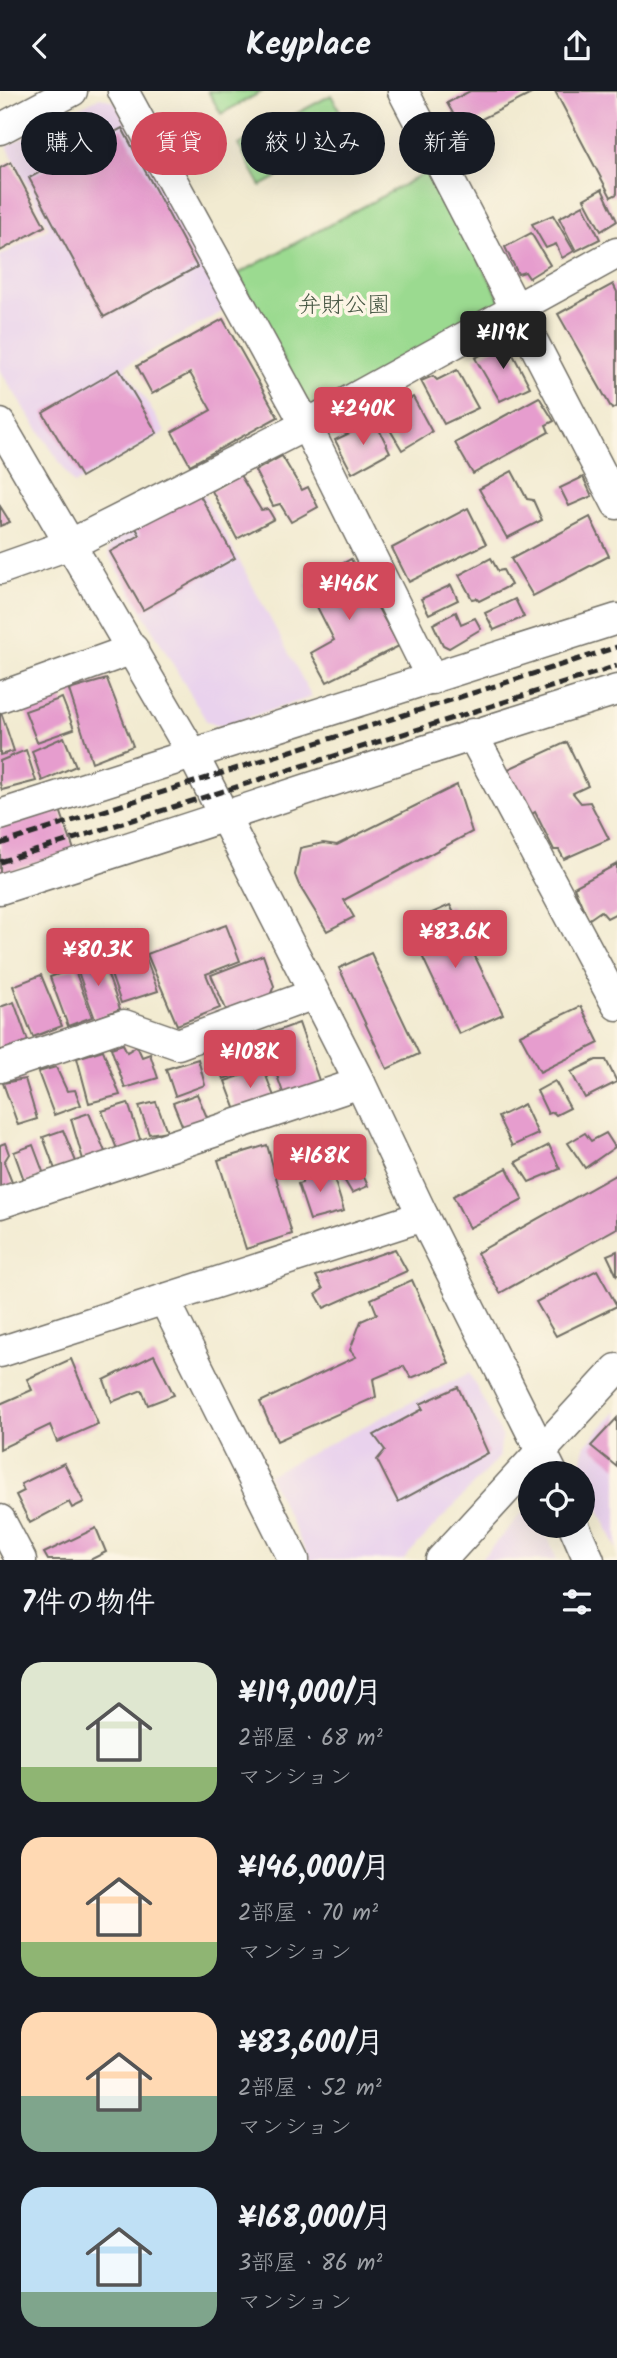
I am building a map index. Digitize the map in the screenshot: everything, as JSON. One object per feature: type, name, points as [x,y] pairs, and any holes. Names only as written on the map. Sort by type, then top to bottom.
[{"type":"street","points":[[0,129],[72,91]]},
{"type":"street","points":[[124,91],[306,425],[432,679]]},
{"type":"street","points":[[403,91],[617,504]]},
{"type":"street","points":[[0,569],[71,544],[306,425],[617,253]]},
{"type":"street","points":[[0,424],[193,755],[360,1083],[423,1216],[546,1461]]},
{"type":"street","points":[[0,815],[617,619]]},
{"type":"street","points":[[0,697],[133,649]]},
{"type":"street","points":[[0,889],[225,818],[472,734],[617,690]]},
{"type":"street","points":[[472,734],[617,1005]]},
{"type":"street","points":[[0,1067],[124,1025],[178,1044],[314,993]]},
{"type":"street","points":[[0,1203],[360,1083]]},
{"type":"street","points":[[0,1352],[423,1216]]},
{"type":"street","points":[[164,1299],[294,1560]]},
{"type":"street","points":[[548,1461],[617,1369]]},
{"type":"street","points":[[442,1560],[518,1489]]},
{"type":"street","points":[[2,1529],[21,1560]]},
{"type":"street","points":[[579,1538],[589,1560]]},
{"type":"shaded area","points":[[100,97],[115,102],[131,132],[131,175],[154,175],[227,309],[125,366],[165,432],[74,484],[0,371],[0,256],[49,228],[22,175],[117,175],[117,112],[72,112]]},
{"type":"shaded area","points":[[21,139],[21,173],[7,146]]},
{"type":"shaded area","points":[[200,487],[312,697],[221,726],[207,722],[108,554],[112,538]]},
{"type":"shaded area","points":[[469,1373],[502,1436],[499,1457],[403,1560],[310,1560],[268,1475]]},
{"type":"shaded area","points":[[617,1411],[617,1549],[595,1501],[595,1461],[582,1461],[585,1445]]},
{"type":"shaded area","points":[[518,1518],[518,1538],[548,1538],[557,1560],[480,1560]]},
{"type":"green space","points":[[208,91],[263,91],[225,112],[220,112]]},
{"type":"green space","points":[[331,95],[341,112],[299,112]]},
{"type":"green space","points":[[255,175],[281,175],[261,186]]},
{"type":"green space","name":"弁財公園","points":[[422,175],[434,175],[504,306],[312,413],[238,274]]},
{"type":"building","points":[[470,91],[537,91],[495,112],[452,112],[447,103]]},
{"type":"building","points":[[555,91],[617,91],[617,194],[611,197]]},
{"type":"building","points":[[122,128],[131,145],[131,175],[147,175],[197,267],[104,317],[29,178],[35,175],[117,175],[117,131]]},
{"type":"building","points":[[11,162],[45,226],[0,251],[0,168]]},
{"type":"building","points":[[602,189],[617,221],[601,231],[584,199]]},
{"type":"building","points":[[583,205],[600,239],[576,251],[559,218]]},
{"type":"building","points":[[553,215],[574,251],[562,258],[556,244],[546,248],[532,224]]},
{"type":"building","points":[[531,233],[550,265],[529,278],[525,272],[518,274],[505,247]]},
{"type":"building","points":[[613,284],[617,292],[617,406],[612,409],[558,314]]},
{"type":"building","points":[[223,319],[278,417],[190,465],[172,432],[211,410],[190,373],[152,394],[137,366]]},
{"type":"building","points":[[506,341],[530,387],[500,401],[475,358]]},
{"type":"building","points":[[119,369],[157,433],[81,477],[43,413]]},
{"type":"building","points":[[457,370],[478,408],[444,424],[421,381],[433,376],[437,380]]},
{"type":"building","points":[[413,397],[432,432],[402,450],[377,408],[386,403],[390,410]]},
{"type":"building","points":[[539,397],[554,421],[546,425],[549,432],[473,474],[455,443]]},
{"type":"building","points":[[375,421],[390,452],[352,473],[335,440]]},
{"type":"building","points":[[282,456],[302,490],[308,487],[318,507],[291,522],[280,504],[273,506],[255,471]]},
{"type":"building","points":[[512,471],[527,499],[533,500],[542,520],[507,538],[479,489]]},
{"type":"building","points":[[240,475],[261,510],[268,509],[274,519],[237,539],[212,491]]},
{"type":"building","points":[[583,477],[592,496],[569,506],[560,488]]},
{"type":"building","points":[[198,492],[235,558],[143,610],[110,552],[140,535],[136,528]]},
{"type":"building","points":[[0,506],[10,522],[0,526]]},
{"type":"building","points":[[468,508],[486,544],[409,582],[392,548]]},
{"type":"building","points":[[590,517],[609,556],[533,596],[511,559]]},
{"type":"building","points":[[491,558],[498,571],[503,570],[511,585],[479,601],[472,599],[459,575]]},
{"type":"building","points":[[351,559],[399,646],[327,682],[311,653],[334,640],[306,585]]},
{"type":"building","points":[[451,585],[458,600],[429,614],[421,599]]},
{"type":"building","points":[[515,599],[524,617],[494,630],[485,613]]},
{"type":"building","points":[[456,612],[461,624],[475,618],[481,629],[449,648],[443,645],[433,624]]},
{"type":"building","points":[[107,679],[133,746],[92,762],[69,690]]},
{"type":"building","points":[[62,698],[74,729],[37,742],[25,711]]},
{"type":"building","points":[[0,709],[14,751],[0,755]]},
{"type":"building","points":[[64,737],[76,766],[42,781],[32,751]]},
{"type":"building","points":[[567,742],[588,786],[573,793],[581,803],[590,802],[609,839],[564,859],[559,850],[554,850],[535,812],[527,817],[504,771]]},
{"type":"building","points":[[26,750],[36,781],[2,790],[0,761]]},
{"type":"building","points":[[457,785],[472,832],[344,900],[354,917],[327,931],[295,875],[300,848],[323,843],[337,845]]},
{"type":"building","points":[[59,807],[74,850],[0,874],[0,826]]},
{"type":"building","points":[[617,864],[617,913],[607,918],[601,911],[588,920],[574,887]]},
{"type":"building","points":[[450,905],[503,1014],[459,1034],[407,924]]},
{"type":"building","points":[[226,925],[240,961],[206,974],[220,1008],[177,1025],[147,954]]},
{"type":"building","points":[[144,953],[158,991],[121,1003],[108,966]]},
{"type":"building","points":[[371,953],[419,1054],[387,1069],[339,968]]},
{"type":"building","points":[[263,955],[274,986],[269,998],[228,1014],[211,975]]},
{"type":"building","points":[[101,956],[120,1009],[95,1019],[76,966]]},
{"type":"building","points":[[74,968],[92,1017],[68,1026],[50,977]]},
{"type":"building","points":[[41,975],[62,1026],[33,1037],[13,986]]},
{"type":"building","points":[[14,1002],[28,1041],[0,1051],[0,1007]]},
{"type":"building","points":[[581,1006],[599,1043],[540,1072],[520,1035]]},
{"type":"building","points":[[299,1023],[322,1089],[286,1101],[263,1036]]},
{"type":"building","points":[[252,1033],[264,1065],[223,1079],[212,1047]]},
{"type":"building","points":[[123,1044],[127,1052],[137,1046],[142,1057],[150,1054],[158,1078],[125,1088],[111,1048]]},
{"type":"building","points":[[103,1050],[120,1095],[89,1103],[77,1058]]},
{"type":"building","points":[[198,1059],[205,1085],[175,1096],[166,1069]]},
{"type":"building","points":[[596,1060],[606,1060],[617,1082],[585,1098],[571,1072]]},
{"type":"building","points":[[56,1067],[67,1091],[75,1090],[81,1105],[54,1115],[38,1072]]},
{"type":"building","points":[[263,1068],[275,1099],[237,1113],[225,1081]]},
{"type":"building","points":[[25,1079],[37,1119],[18,1125],[3,1083]]},
{"type":"building","points":[[555,1081],[570,1108],[556,1115],[553,1112],[548,1114],[537,1091]]},
{"type":"building","points":[[197,1094],[209,1122],[184,1130],[173,1103]]},
{"type":"building","points":[[156,1102],[167,1131],[149,1134],[139,1106]]},
{"type":"building","points":[[128,1103],[143,1148],[119,1154],[102,1111]]},
{"type":"building","points":[[524,1104],[538,1134],[512,1146],[498,1117]]},
{"type":"building","points":[[89,1113],[106,1154],[84,1163],[71,1119]]},
{"type":"building","points":[[63,1130],[77,1164],[56,1172],[43,1137]]},
{"type":"building","points":[[585,1133],[591,1141],[606,1133],[615,1147],[585,1168],[568,1143]]},
{"type":"building","points":[[5,1143],[9,1154],[4,1162],[15,1190],[0,1193],[0,1145]]},
{"type":"building","points":[[33,1145],[45,1177],[25,1183],[14,1152]]},
{"type":"building","points":[[267,1145],[292,1234],[246,1249],[218,1160]]},
{"type":"building","points":[[549,1145],[560,1169],[529,1182],[516,1162]]},
{"type":"building","points":[[358,1164],[368,1186],[352,1193],[339,1171]]},
{"type":"building","points":[[324,1167],[324,1174],[333,1175],[344,1211],[310,1220],[298,1184],[302,1183],[303,1174]]},
{"type":"building","points":[[507,1168],[523,1200],[469,1228],[453,1196]]},
{"type":"building","points":[[617,1174],[617,1228],[500,1293],[477,1253]]},
{"type":"building","points":[[395,1249],[407,1271],[324,1308],[316,1294],[323,1289],[316,1276]]},
{"type":"building","points":[[617,1251],[617,1276],[607,1255]]},
{"type":"building","points":[[597,1270],[617,1306],[556,1336],[536,1302]]},
{"type":"building","points":[[412,1280],[449,1363],[411,1378],[404,1366],[373,1379],[376,1397],[277,1441],[260,1402],[356,1357],[350,1350],[361,1321],[377,1314],[371,1299]]},
{"type":"building","points":[[154,1355],[174,1395],[148,1405],[142,1390],[112,1402],[104,1380]]},
{"type":"building","points":[[71,1359],[98,1424],[57,1442],[50,1425],[0,1449],[0,1404],[32,1390],[27,1379]]},
{"type":"building","points":[[458,1387],[488,1453],[398,1502],[377,1460],[385,1450],[374,1435],[423,1409],[420,1404]]},
{"type":"building","points":[[617,1418],[617,1467],[591,1446]]},
{"type":"building","points":[[64,1463],[84,1502],[72,1508],[69,1502],[30,1523],[16,1495],[24,1491],[21,1484]]},
{"type":"building","points":[[96,1528],[106,1552],[90,1560],[48,1560],[44,1553]]},
{"type":"railway","points":[[0,844],[617,647]]},
{"type":"railway","points":[[0,862],[617,666]]}]
